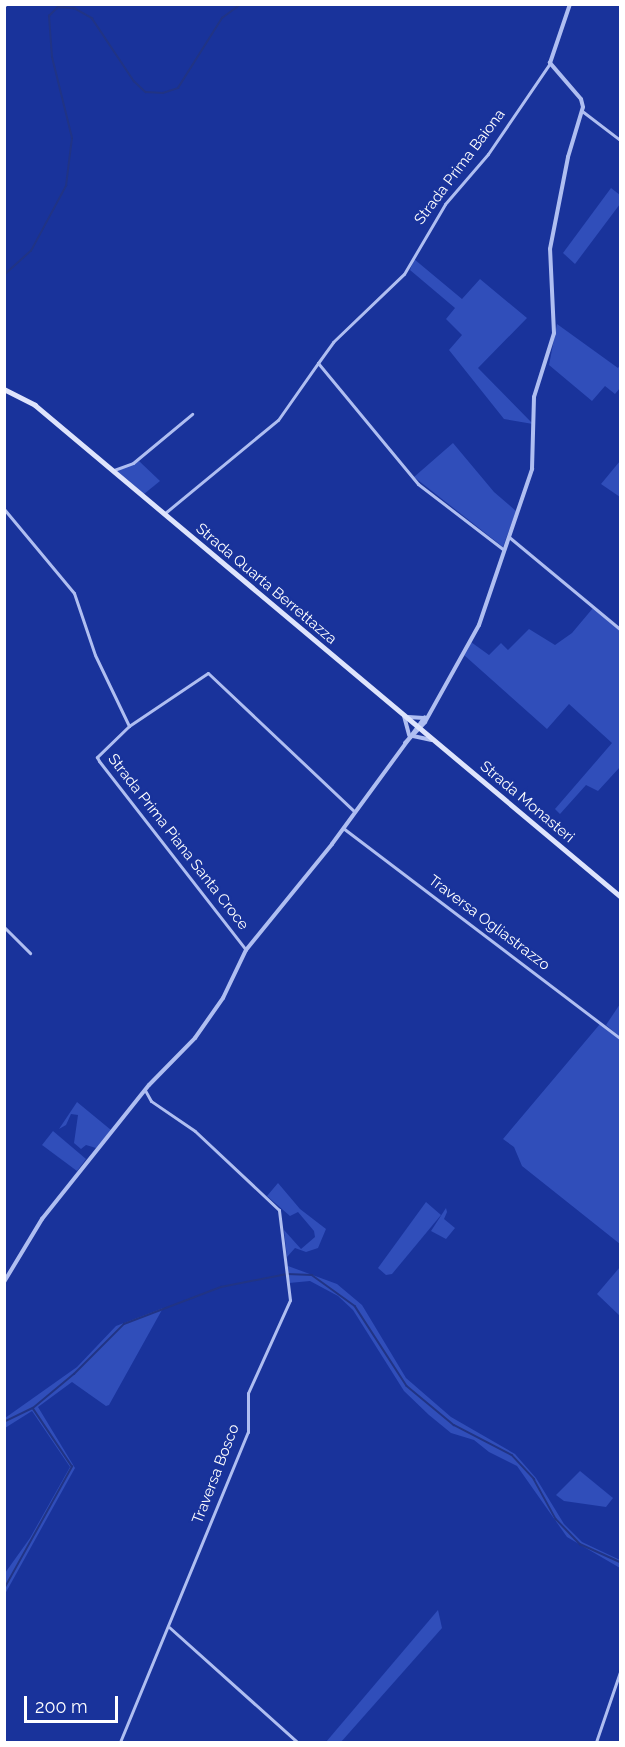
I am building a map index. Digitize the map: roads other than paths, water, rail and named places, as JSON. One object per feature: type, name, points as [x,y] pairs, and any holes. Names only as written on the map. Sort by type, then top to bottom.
[{"type":"main road","name":"Strada Quarta Berrettazza","points":[[4,389],[35,405],[418,727]]},
{"type":"main road","name":"Strada Monasteri","points":[[418,727],[621,896]]},
{"type":"street","points":[[4,1282],[23,1245],[138,1099],[195,1038],[217,1008],[246,950],[343,828],[410,736],[425,720],[479,625],[532,469],[534,397],[554,333],[550,249],[570,148],[582,111],[581,99],[550,63],[570,4]]},
{"type":"street","name":"Strada Prima Baiona","points":[[163,514],[278,420],[333,342],[404,274],[445,204],[488,154],[550,63]]},
{"type":"street","points":[[582,111],[621,140]]},
{"type":"street","points":[[318,363],[418,484],[505,551]]},
{"type":"street","points":[[112,471],[133,463],[192,414]]},
{"type":"street","points":[[4,509],[74,593],[95,655],[129,726]]},
{"type":"street","points":[[509,537],[621,629]]},
{"type":"street","name":"Strada Prima Piana Santa Croce","points":[[246,950],[98,757],[129,726],[208,672],[354,811]]},
{"type":"street","points":[[410,736],[404,716],[425,720]]},
{"type":"street","points":[[425,720],[435,741]]},
{"type":"street","points":[[410,736],[435,741]]},
{"type":"street","name":"Traversa Ogliastrazzo","points":[[343,828],[621,1038]]},
{"type":"street","points":[[4,927],[30,953]]},
{"type":"street","name":"Traversa Bosco","points":[[120,1743],[248,1432],[248,1393],[288,1310],[290,1296],[279,1210],[195,1131],[151,1101],[146,1090]]},
{"type":"street","points":[[169,1627],[297,1743]]},
{"type":"street","points":[[596,1743],[621,1672]]},
{"type":"waterway","points":[[4,275],[31,251],[66,186],[72,138],[52,57],[49,16],[58,7],[74,8],[92,18],[134,81],[146,92],[163,93],[178,88],[222,18],[241,4]]},
{"type":"waterway","points":[[4,1422],[33,1408],[74,1374],[124,1324],[221,1287],[287,1274],[312,1275],[355,1306],[407,1386],[454,1425],[512,1455],[534,1479],[556,1519],[580,1544],[620,1562]]},
{"type":"waterway","points":[[4,1589],[72,1467],[33,1409]]}]
